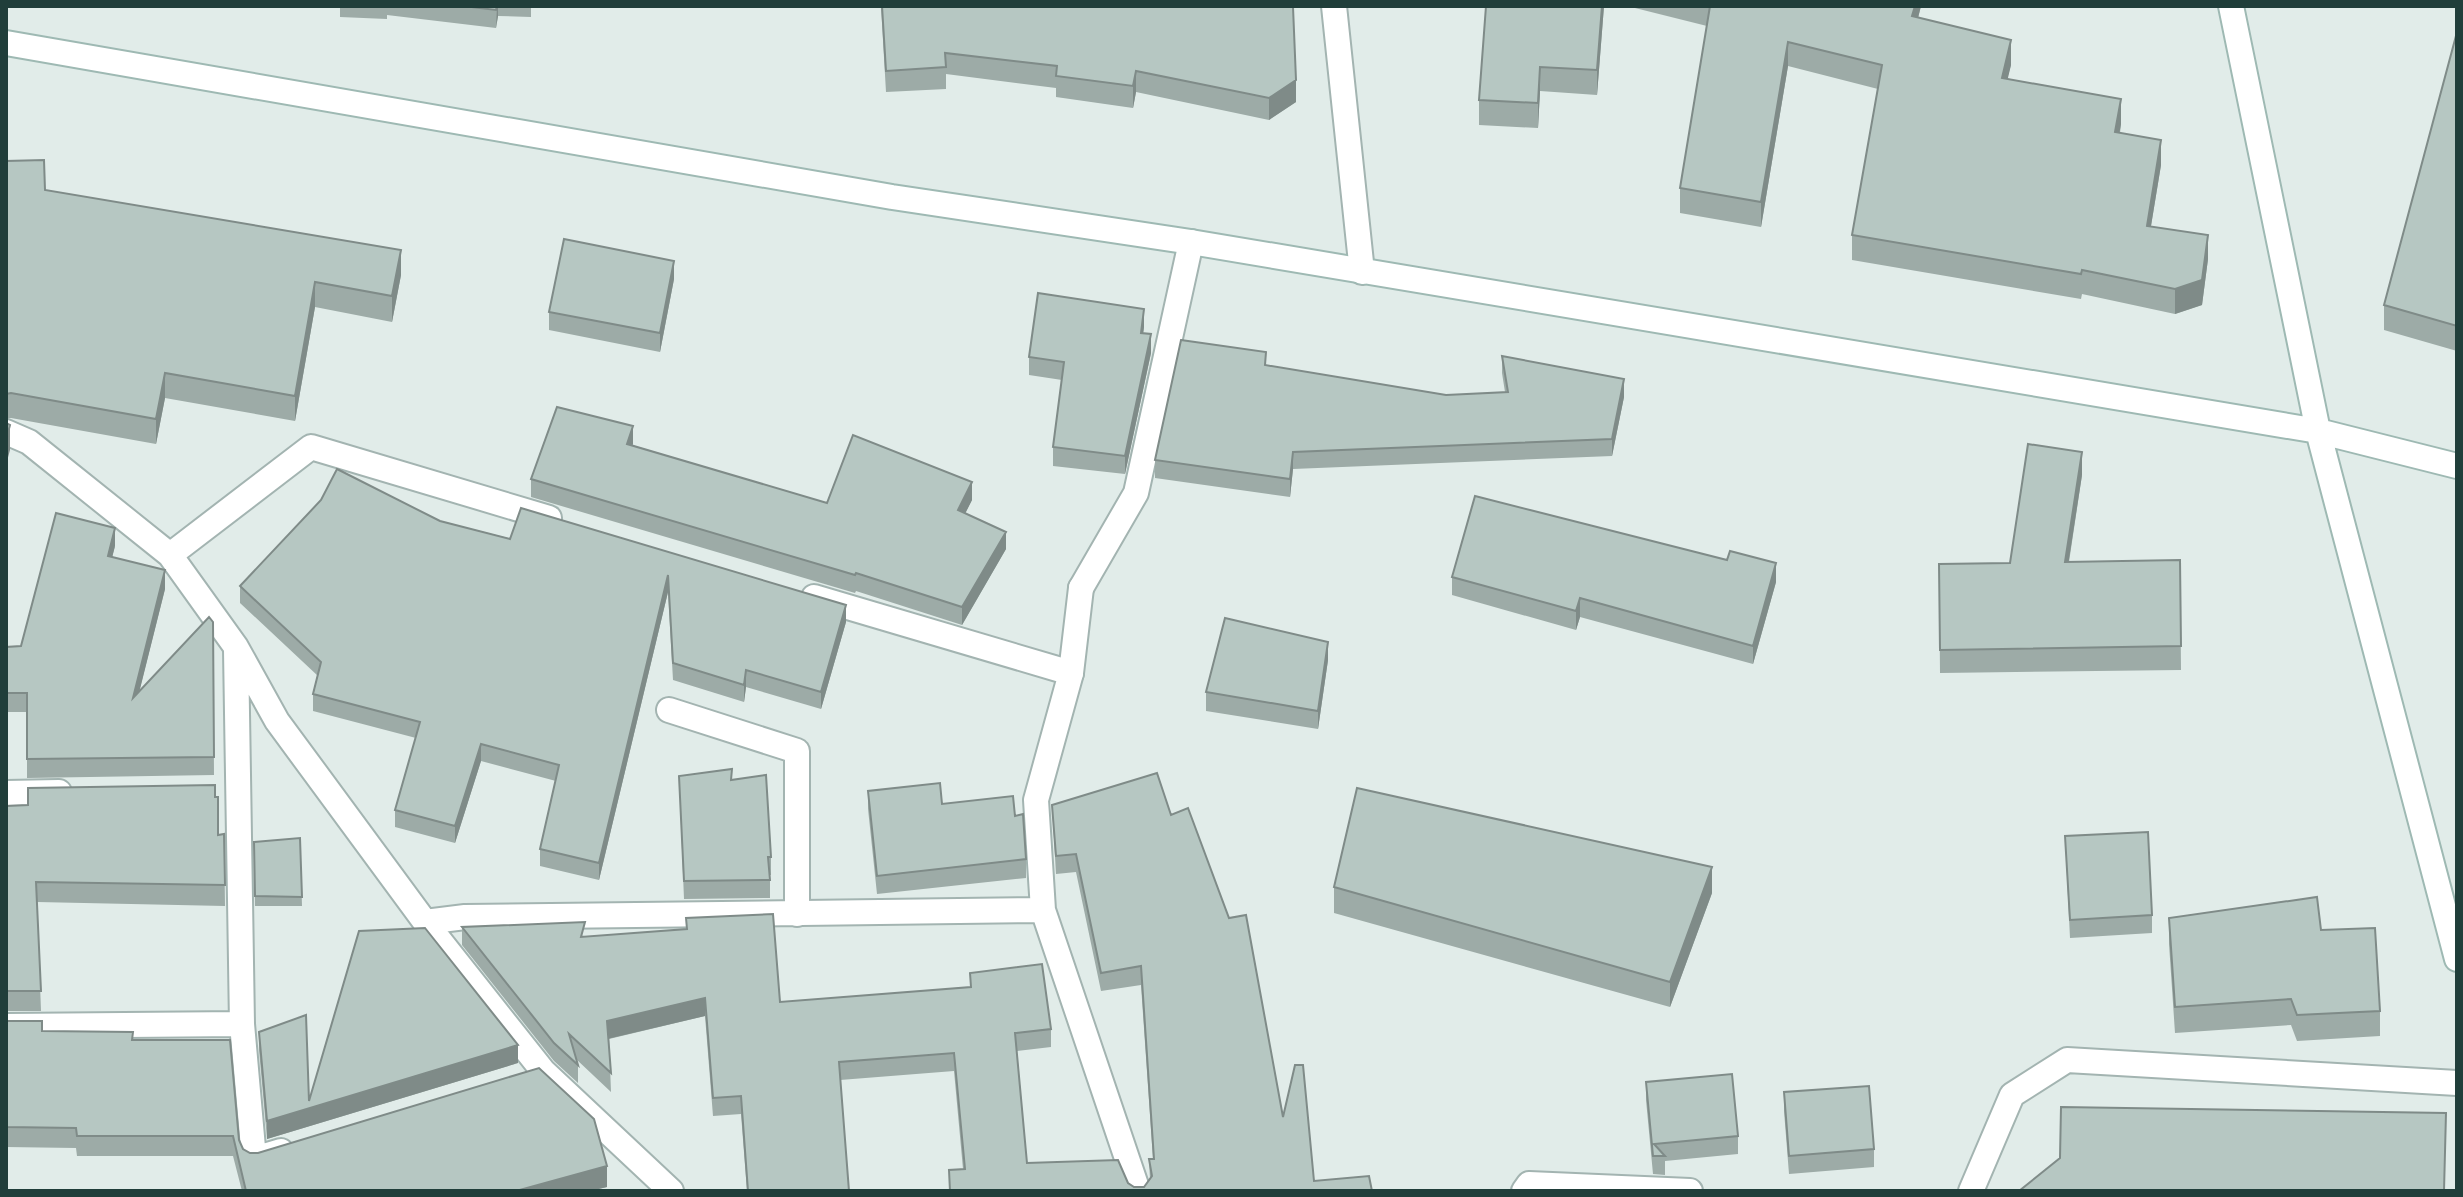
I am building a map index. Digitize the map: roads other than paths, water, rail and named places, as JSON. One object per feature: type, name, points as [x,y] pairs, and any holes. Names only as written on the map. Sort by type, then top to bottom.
[{"type":"street","points":[[1334,6],[1362,272]]},
{"type":"street","points":[[2231,6],[2318,431],[2457,959]]},
{"type":"street","points":[[6,43],[876,194],[1191,242],[2318,431],[2457,466]]},
{"type":"street","points":[[1138,1191],[1043,910],[1036,800],[1071,673],[1081,588],[1136,493],[1191,242]]},
{"type":"street","points":[[6,432],[29,442],[170,555],[236,647],[277,721],[425,922],[543,1071],[671,1191]]},
{"type":"street","points":[[170,555],[311,447],[569,524]]},
{"type":"street","points":[[797,592],[1071,673]]},
{"type":"street","points":[[236,647],[230,790],[242,1024],[254,1159],[300,1145]]},
{"type":"street","points":[[669,710],[797,751],[797,914]]},
{"type":"street","points":[[6,793],[83,792]]},
{"type":"street","points":[[425,922],[465,917],[1043,910]]},
{"type":"street","points":[[6,1026],[242,1024]]},
{"type":"street","points":[[1971,1191],[2012,1095],[2067,1060],[2457,1083]]},
{"type":"street","points":[[513,1080],[543,1071]]},
{"type":"street","points":[[1524,1191],[1529,1184],[1690,1191]]}]
